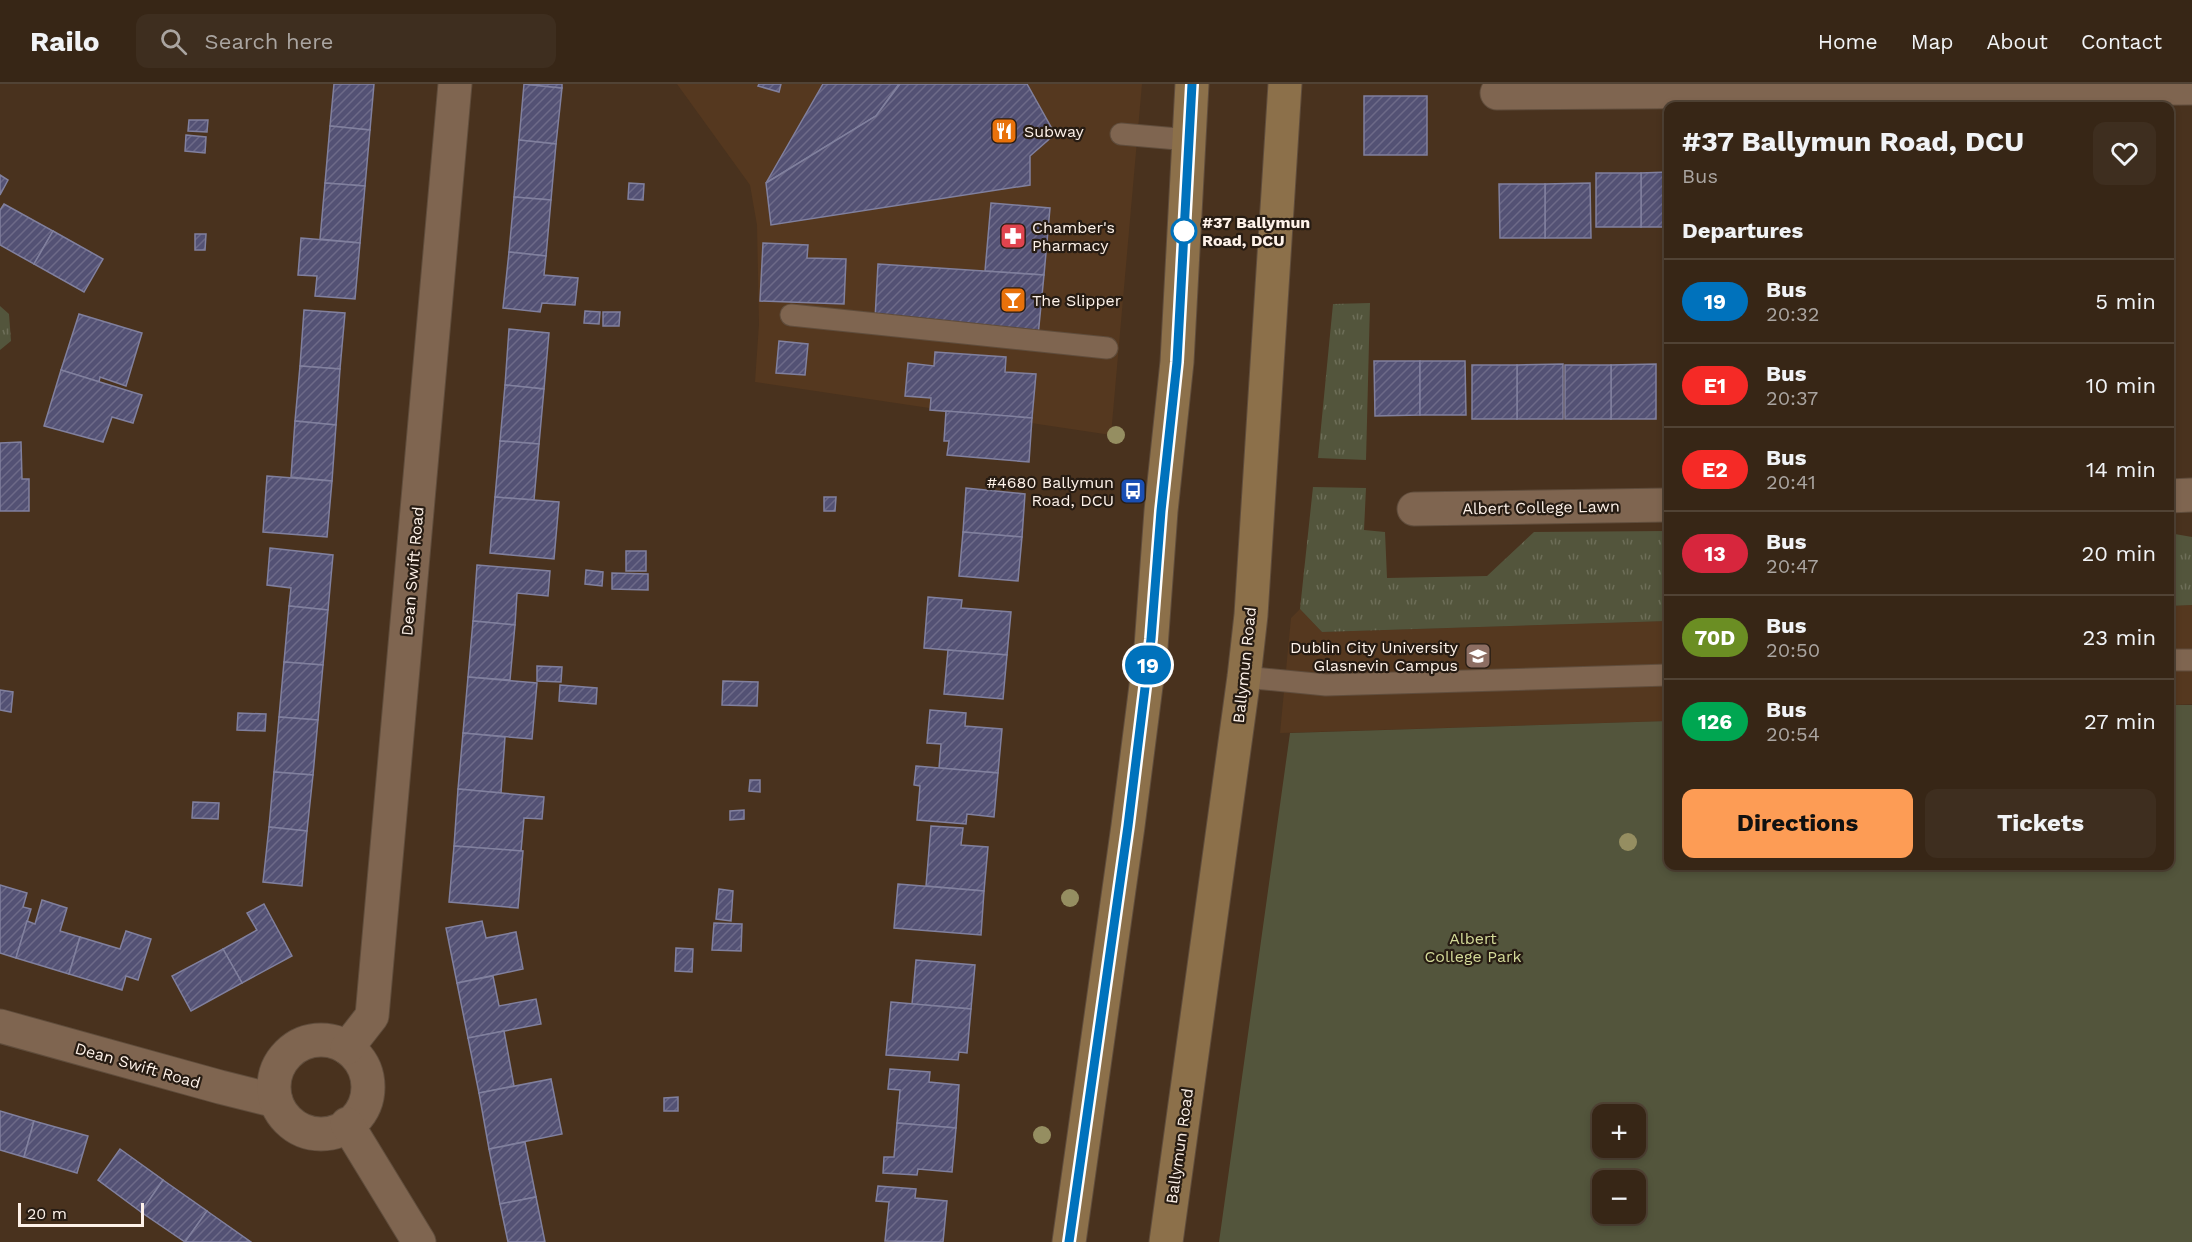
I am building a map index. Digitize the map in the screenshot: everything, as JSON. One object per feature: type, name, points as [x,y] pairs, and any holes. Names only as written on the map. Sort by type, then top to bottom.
[{"type":"main road","points":[[1070,1242],[1128,826],[1150,647],[1161,511],[1177,362],[1192,84]]},
{"type":"main road","name":"Ballymun Road","points":[[1166,1242],[1245,677],[1251,615],[1285,84]]},
{"type":"street","name":"Dean Swift Road","points":[[347,1048],[372,1016],[455,84]]},
{"type":"street","points":[[1497,93],[2192,88]]},
{"type":"street","points":[[2174,496],[2192,495]]},
{"type":"street","name":"Albert College Lawn","points":[[1414,509],[1664,505]]},
{"type":"street","name":"Dean Swift Road","points":[[0,1026],[220,1088],[276,1101]]},
{"type":"street","points":[[321,1039],[339,1043],[355,1053],[365,1071],[368,1087],[365,1104],[355,1120],[336,1131],[321,1134],[302,1130],[287,1120],[276,1101],[274,1087],[277,1069],[287,1053],[302,1044],[321,1039]]},
{"type":"street","points":[[347,1125],[419,1242]]},
{"type":"lane","points":[[1121,134],[1189,140]]},
{"type":"lane","points":[[791,315],[1107,348]]},
{"type":"lane","points":[[2174,660],[2192,660]]},
{"type":"lane","points":[[1245,677],[1326,685],[1664,675]]},
{"type":"shaded area","points":[[677,84],[1142,84],[1111,435],[755,382],[759,324],[757,225],[750,185]]},
{"type":"shaded area","points":[[2192,605],[2192,704],[2174,705],[2174,606]]},
{"type":"shaded area","name":"Dublin City University Glasnevin Campus","points":[[1300,609],[1322,632],[1664,621],[1664,721],[1280,733],[1291,618]]},
{"type":"green space","points":[[1370,303],[1366,460],[1318,458],[1333,304]]},
{"type":"green space","points":[[0,306],[9,314],[11,341],[0,350]]},
{"type":"green space","points":[[1313,487],[1366,488],[1364,530],[1385,532],[1387,578],[1487,576],[1534,532],[1664,531],[1664,621],[1322,632],[1300,609]]},
{"type":"green space","points":[[2174,534],[2192,537],[2192,605],[2174,606]]},
{"type":"green space","name":"Albert College Park","points":[[2174,705],[2192,705],[2192,1242],[1219,1242],[1290,733],[1664,721],[1664,870],[2174,870]]},
{"type":"building","points":[[334,84],[374,84],[370,130],[330,126]]},
{"type":"building","points":[[524,84],[562,88],[556,144],[519,140]]},
{"type":"building","points":[[524,84],[562,84],[562,88]]},
{"type":"building","points":[[759,84],[781,84],[779,92],[758,86]]},
{"type":"building","points":[[823,84],[899,84],[876,116],[766,183]]},
{"type":"building","points":[[900,84],[1027,84],[1055,134],[1030,156],[1030,185],[771,225],[766,183],[876,116]]},
{"type":"building","points":[[1364,96],[1427,96],[1427,155],[1364,155]]},
{"type":"building","points":[[189,120],[208,120],[207,132],[188,131]]},
{"type":"building","points":[[330,126],[370,130],[365,186],[325,183]]},
{"type":"building","points":[[186,135],[206,137],[205,153],[185,151]]},
{"type":"building","points":[[519,140],[556,144],[551,200],[514,197]]},
{"type":"building","points":[[1664,172],[1664,227],[1641,227],[1641,173]]},
{"type":"building","points":[[1596,173],[1641,173],[1641,227],[1596,227]]},
{"type":"building","points":[[0,175],[8,180],[0,195]]},
{"type":"building","points":[[325,183],[365,186],[360,243],[320,239]]},
{"type":"building","points":[[629,183],[644,184],[643,200],[628,199]]},
{"type":"building","points":[[1590,183],[1591,238],[1545,238],[1545,184]]},
{"type":"building","points":[[1499,184],[1545,184],[1545,238],[1500,238]]},
{"type":"building","points":[[514,197],[551,200],[546,256],[509,252]]},
{"type":"building","points":[[991,203],[1050,208],[1044,275],[985,271]]},
{"type":"building","points":[[4,204],[53,231],[34,264],[0,245],[0,210]]},
{"type":"building","points":[[53,231],[103,259],[84,292],[34,264]]},
{"type":"building","points":[[195,234],[206,234],[205,250],[195,250]]},
{"type":"building","points":[[301,238],[360,243],[355,299],[315,296],[317,276],[298,275]]},
{"type":"building","points":[[763,243],[808,245],[807,258],[846,259],[844,304],[760,301]]},
{"type":"building","points":[[509,252],[546,256],[544,275],[578,278],[575,305],[542,303],[540,312],[503,308]]},
{"type":"building","points":[[878,264],[1044,275],[1038,336],[875,319]]},
{"type":"building","points":[[304,310],[345,313],[340,369],[300,366]]},
{"type":"building","points":[[585,311],[600,312],[599,324],[584,323]]},
{"type":"building","points":[[603,312],[620,312],[619,326],[603,326]]},
{"type":"building","points":[[79,314],[142,333],[126,386],[100,377],[99,382],[61,370]]},
{"type":"building","points":[[509,329],[549,333],[544,389],[505,385]]},
{"type":"building","points":[[779,341],[808,344],[805,375],[776,373]]},
{"type":"building","points":[[935,352],[1006,357],[1005,372],[1036,374],[1032,418],[930,410],[931,398],[905,396],[908,363],[934,366]]},
{"type":"building","points":[[1374,361],[1420,361],[1420,415],[1375,416]]},
{"type":"building","points":[[1420,361],[1465,361],[1466,415],[1420,415]]},
{"type":"building","points":[[1663,363],[1664,363],[1664,417]]},
{"type":"building","points":[[1563,364],[1563,419],[1517,419],[1517,365]]},
{"type":"building","points":[[1656,364],[1656,419],[1611,419],[1611,365]]},
{"type":"building","points":[[1472,365],[1517,365],[1517,419],[1472,419]]},
{"type":"building","points":[[1565,365],[1611,365],[1611,419],[1565,419]]},
{"type":"building","points":[[300,366],[340,369],[336,425],[295,421]]},
{"type":"building","points":[[61,370],[142,395],[133,423],[112,417],[103,442],[44,426]]},
{"type":"building","points":[[505,385],[544,389],[539,444],[500,441]]},
{"type":"building","points":[[946,411],[1032,418],[1029,462],[947,455],[949,441],[944,441]]},
{"type":"building","points":[[295,421],[336,425],[332,481],[291,477]]},
{"type":"building","points":[[500,441],[539,444],[534,500],[495,497]]},
{"type":"building","points":[[21,442],[22,479],[29,479],[29,511],[0,511],[0,443]]},
{"type":"building","points":[[267,476],[332,481],[327,537],[263,532]]},
{"type":"building","points":[[966,488],[1025,494],[1022,537],[963,532]]},
{"type":"building","points":[[495,497],[559,502],[554,559],[490,553]]},
{"type":"building","points":[[824,497],[836,497],[835,511],[824,511]]},
{"type":"building","points":[[963,532],[1022,537],[1018,581],[959,576]]},
{"type":"building","points":[[270,548],[333,555],[328,610],[289,606],[291,588],[267,585]]},
{"type":"building","points":[[626,551],[646,551],[646,571],[626,571]]},
{"type":"building","points":[[477,565],[550,571],[548,596],[517,593],[515,625],[473,621]]},
{"type":"building","points":[[586,570],[603,572],[602,586],[585,584]]},
{"type":"building","points":[[612,573],[648,574],[648,590],[612,589]]},
{"type":"building","points":[[928,597],[962,600],[961,608],[1011,612],[1007,655],[924,648]]},
{"type":"building","points":[[289,606],[328,610],[323,665],[284,662]]},
{"type":"building","points":[[473,621],[515,625],[510,680],[468,677]]},
{"type":"building","points":[[948,650],[1007,655],[1003,699],[944,694]]},
{"type":"building","points":[[284,662],[323,665],[318,720],[279,717]]},
{"type":"building","points":[[537,666],[562,667],[561,682],[537,681]]},
{"type":"building","points":[[468,677],[537,683],[532,739],[463,733]]},
{"type":"building","points":[[723,681],[758,682],[757,706],[722,705]]},
{"type":"building","points":[[560,685],[597,688],[596,704],[559,701]]},
{"type":"building","points":[[0,690],[13,692],[11,712],[0,710]]},
{"type":"building","points":[[930,710],[966,713],[965,726],[1002,729],[998,773],[939,768],[941,744],[927,743]]},
{"type":"building","points":[[238,713],[266,714],[265,731],[237,730]]},
{"type":"building","points":[[279,717],[318,720],[313,775],[274,772]]},
{"type":"building","points":[[463,733],[505,737],[501,793],[458,789]]},
{"type":"building","points":[[916,766],[998,773],[994,817],[967,814],[966,824],[917,820],[920,786],[914,785]]},
{"type":"building","points":[[274,772],[313,775],[307,831],[269,827]]},
{"type":"building","points":[[750,780],[760,780],[760,792],[749,791]]},
{"type":"building","points":[[458,789],[544,797],[542,819],[524,818],[521,851],[454,846]]},
{"type":"building","points":[[193,802],[219,803],[218,819],[192,818]]},
{"type":"building","points":[[744,810],[744,819],[730,820],[730,811]]},
{"type":"building","points":[[931,826],[963,828],[961,845],[988,847],[984,891],[926,886]]},
{"type":"building","points":[[269,827],[307,831],[302,886],[263,882]]},
{"type":"building","points":[[454,846],[523,851],[518,908],[449,902]]},
{"type":"building","points":[[898,884],[984,891],[981,935],[894,928]]},
{"type":"building","points":[[0,885],[27,893],[23,907],[31,909],[16,958],[0,953]]},
{"type":"building","points":[[719,889],[733,891],[731,921],[716,919]]},
{"type":"building","points":[[42,900],[67,908],[60,931],[80,937],[69,974],[16,958],[27,921],[35,924]]},
{"type":"building","points":[[264,904],[292,956],[242,983],[223,949],[257,930],[247,913]]},
{"type":"building","points":[[482,921],[486,938],[516,932],[523,969],[457,983],[446,928]]},
{"type":"building","points":[[714,923],[742,924],[741,951],[712,950]]},
{"type":"building","points":[[126,931],[151,939],[138,980],[126,976],[122,990],[69,974],[80,937],[120,949]]},
{"type":"building","points":[[676,948],[693,949],[692,972],[675,971]]},
{"type":"building","points":[[223,949],[242,983],[191,1011],[172,976]]},
{"type":"building","points":[[916,960],[975,965],[971,1009],[912,1004]]},
{"type":"building","points":[[493,976],[499,1006],[536,999],[541,1024],[468,1038],[457,983]]},
{"type":"building","points":[[891,1002],[971,1009],[967,1053],[959,1052],[958,1060],[886,1055]]},
{"type":"building","points":[[504,1031],[514,1086],[479,1093],[468,1038]]},
{"type":"building","points":[[890,1069],[930,1072],[929,1082],[959,1085],[956,1128],[897,1123],[900,1090],[888,1089]]},
{"type":"building","points":[[551,1079],[562,1134],[489,1149],[479,1093]]},
{"type":"building","points":[[678,1097],[678,1111],[664,1111],[664,1098]]},
{"type":"building","points":[[0,1111],[34,1121],[24,1157],[0,1150]]},
{"type":"building","points":[[34,1121],[88,1136],[77,1173],[24,1157]]},
{"type":"building","points":[[897,1123],[956,1128],[952,1172],[918,1169],[917,1175],[883,1173],[884,1157],[894,1157]]},
{"type":"building","points":[[525,1142],[536,1197],[500,1204],[489,1149]]},
{"type":"building","points":[[120,1149],[163,1180],[141,1212],[98,1180]]},
{"type":"building","points":[[163,1180],[207,1211],[185,1242],[141,1212]]},
{"type":"building","points":[[878,1186],[916,1189],[915,1198],[947,1201],[943,1242],[885,1241],[889,1202],[876,1201]]},
{"type":"building","points":[[536,1197],[545,1242],[508,1242],[500,1204]]},
{"type":"building","points":[[207,1211],[251,1242],[185,1242]]},
{"type":"bus line","name":"19","points":[[1069,1242],[1128,826],[1151,639],[1161,511],[1177,362],[1192,84]]},
{"type":"place","name":"Subway","points":[[1004,131]]},
{"type":"place","name":"#37 Ballymun Road, DCU","points":[[1184,231]]},
{"type":"place","name":"Chamber's Pharmacy","points":[[1013,236]]},
{"type":"place","name":"The Slipper","points":[[1013,300]]},
{"type":"place","name":"#4680 Ballymun Road, DCU","points":[[1133,491]]},
{"type":"place","name":"Dublin City University Glasnevin Campus","points":[[1478,656]]}]
